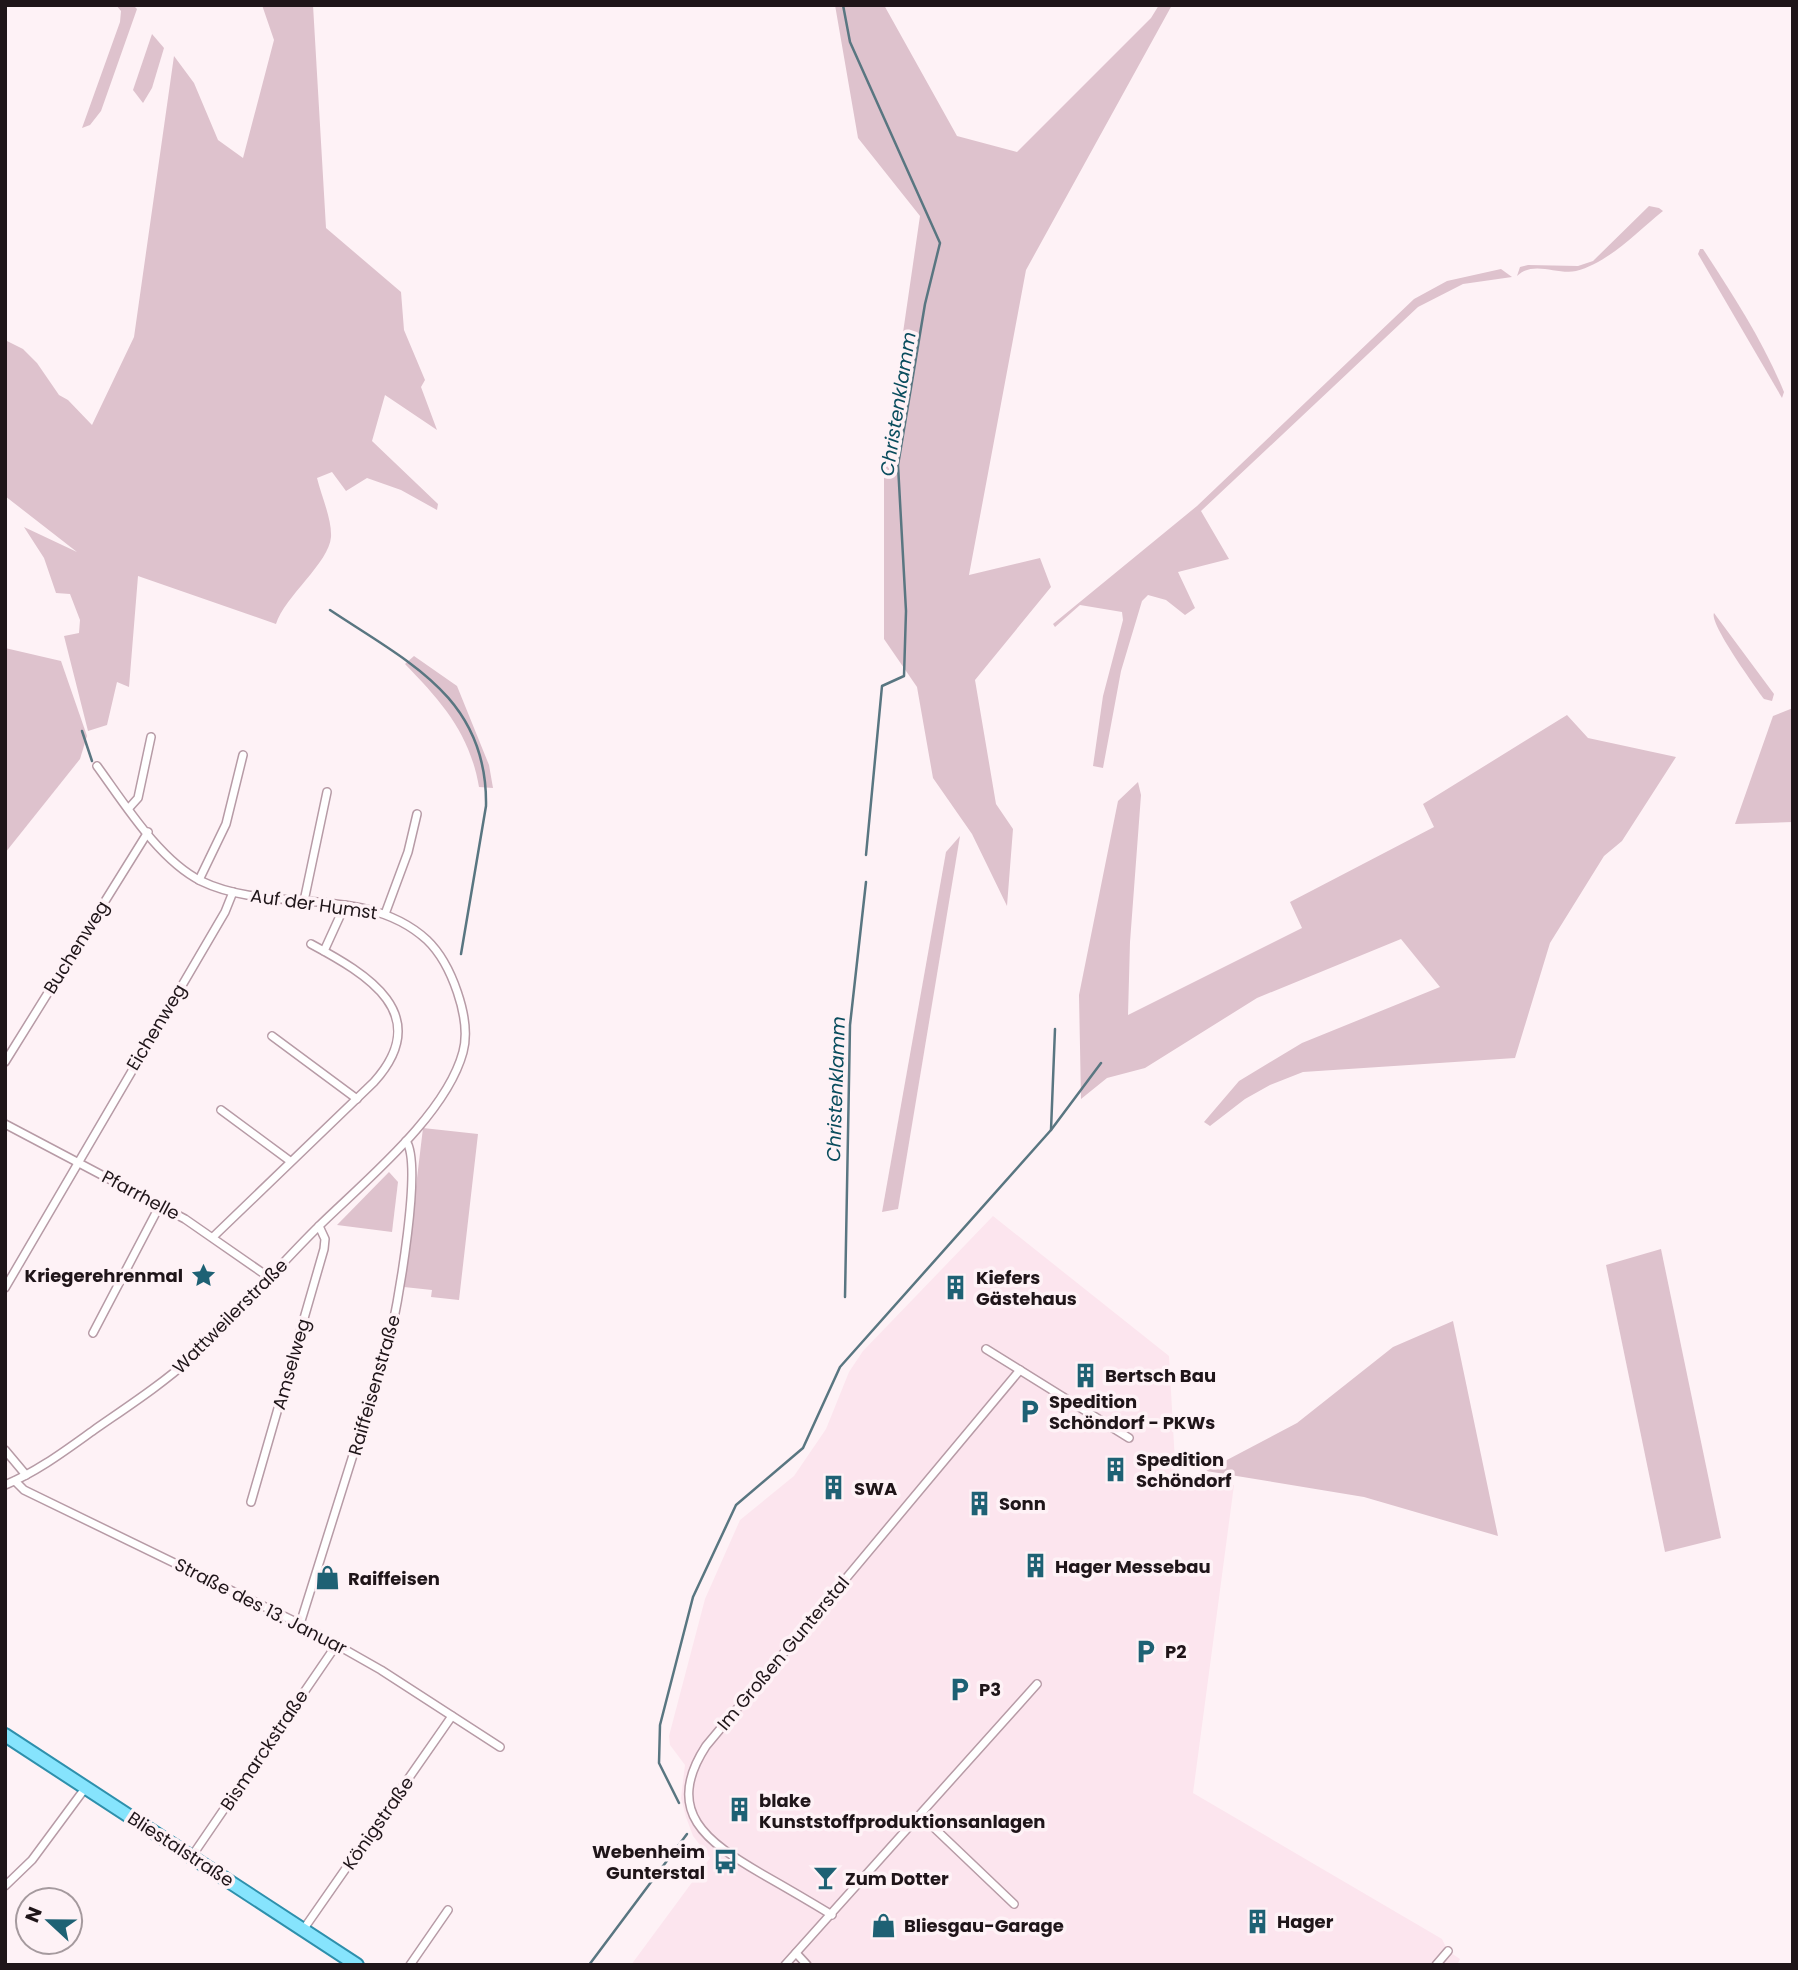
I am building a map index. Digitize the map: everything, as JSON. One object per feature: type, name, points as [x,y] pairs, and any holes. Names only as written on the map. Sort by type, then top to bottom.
[{"type":"main road","name":"Bliestalstraße","points":[[5,1735],[357,1965]]},
{"type":"street","points":[[129,808],[138,798],[151,737]]},
{"type":"street","points":[[199,880],[226,824],[243,755]]},
{"type":"street","name":"Auf der Humst","points":[[97,766],[173,862],[199,880],[233,892],[345,905],[385,914],[425,939],[434,948],[445,966],[462,1010],[466,1036],[455,1073],[428,1114]]},
{"type":"street","points":[[304,901],[327,792]]},
{"type":"street","points":[[385,914],[405,861],[417,814]]},
{"type":"street","name":"Buchenweg","points":[[5,1062],[148,832]]},
{"type":"street","name":"Eichenweg","points":[[5,1288],[225,912],[233,892]]},
{"type":"street","points":[[324,951],[345,905]]},
{"type":"street","points":[[213,1237],[357,1099],[386,1069],[392,1058],[397,1028],[387,997],[376,983],[311,944]]},
{"type":"street","points":[[272,1036],[357,1099]]},
{"type":"street","points":[[221,1111],[290,1161]]},
{"type":"street","name":"Wattweilerstraße","points":[[5,1485],[58,1456],[169,1376],[406,1141],[428,1114]]},
{"type":"street","name":"Pfarrhelle","points":[[5,1124],[160,1205],[213,1237],[270,1278]]},
{"type":"street","name":"Raiffeisenstraße","points":[[300,1624],[391,1334],[399,1295],[412,1173],[412,1149],[406,1141]]},
{"type":"street","points":[[93,1333],[160,1205]]},
{"type":"street","name":"Amselweg","points":[[251,1502],[324,1249],[325,1239],[319,1226]]},
{"type":"street","points":[[986,1349],[1129,1438]]},
{"type":"street","name":"Im Großen Gunterstal","points":[[832,1914],[737,1860],[707,1838],[689,1804],[690,1777],[706,1745],[1020,1370]]},
{"type":"street","points":[[5,1450],[26,1475]]},
{"type":"street","name":"Straße des 13. Januar","points":[[15,1481],[24,1490],[337,1644],[500,1747]]},
{"type":"street","name":"Bismarckstraße","points":[[192,1856],[337,1644]]},
{"type":"street","points":[[785,1965],[1037,1684]]},
{"type":"street","name":"Königstraße","points":[[303,1930],[452,1716]]},
{"type":"street","points":[[5,1886],[32,1860],[86,1787]]},
{"type":"street","points":[[918,1819],[928,1822],[1014,1904]]},
{"type":"street","points":[[410,1965],[447,1909]]},
{"type":"street","points":[[1436,1965],[1448,1951]]},
{"type":"street","points":[[796,1953],[807,1965]]},
{"type":"shaded area","points":[[116,5],[133,5],[137,9],[101,111],[90,125],[82,128],[120,22],[121,11]]},
{"type":"shaded area","points":[[262,5],[313,5],[326,228],[401,292],[404,330],[425,380],[421,387],[437,430],[385,395],[372,441],[438,504],[437,510],[401,490],[367,478],[346,491],[332,472],[317,478],[330,523],[331,537],[323,558],[288,602],[276,624],[138,576],[129,687],[117,682],[107,725],[88,731],[64,636],[79,633],[80,620],[70,594],[56,593],[44,558],[24,527],[77,552],[5,496],[5,340],[23,349],[37,363],[59,395],[68,400],[92,425],[134,337],[174,56],[194,83],[218,140],[243,158],[274,40]]},
{"type":"shaded area","points":[[835,5],[884,5],[957,136],[1017,152],[1151,18],[1159,5],[1172,5],[1026,270],[969,575],[1040,558],[1051,587],[975,680],[996,804],[1013,829],[1007,906],[972,834],[933,778],[917,687],[884,639],[884,463],[920,216],[858,138]]},
{"type":"shaded area","points":[[152,34],[164,48],[152,88],[143,103],[133,90]]},
{"type":"shaded area","points":[[1649,206],[1663,211],[1622,246],[1588,267],[1569,272],[1530,269],[1517,276],[1520,267],[1528,265],[1578,266],[1593,261]]},
{"type":"shaded area","points":[[1700,249],[1703,249],[1757,336],[1784,392],[1782,398],[1698,254]]},
{"type":"shaded area","points":[[1501,269],[1512,277],[1463,284],[1418,307],[1201,511],[1229,559],[1178,572],[1195,608],[1185,615],[1166,600],[1148,595],[1142,601],[1121,671],[1103,768],[1093,766],[1103,696],[1123,620],[1122,612],[1080,605],[1055,627],[1053,624],[1197,506],[1414,299],[1447,281]]},
{"type":"shaded area","points":[[1714,613],[1774,694],[1772,701],[1764,699],[1733,654],[1718,629]]},
{"type":"shaded area","points":[[5,648],[61,661],[87,736],[80,759],[5,853]]},
{"type":"shaded area","points":[[414,656],[457,686],[489,765],[493,788],[479,787],[469,751],[452,720],[405,664]]},
{"type":"shaded area","points":[[1793,708],[1793,822],[1735,824],[1773,716]]},
{"type":"shaded area","points":[[1567,715],[1588,738],[1676,757],[1622,841],[1604,856],[1550,943],[1515,1058],[1303,1072],[1270,1085],[1245,1099],[1210,1126],[1204,1122],[1239,1081],[1302,1043],[1440,987],[1401,939],[1257,998],[1145,1068],[1107,1078],[1081,1099],[1079,995],[1118,801],[1138,782],[1141,795],[1130,942],[1128,1015],[1302,928],[1290,902],[1434,827],[1423,804]]},
{"type":"shaded area","points":[[960,836],[898,1209],[882,1212],[946,852]]},
{"type":"shaded area","points":[[423,1128],[478,1134],[459,1300],[431,1297],[432,1290],[404,1287]]},
{"type":"shaded area","points":[[389,1172],[398,1182],[392,1232],[337,1225]]},
{"type":"shaded area","points":[[993,1216],[1169,1356],[1176,1480],[1234,1485],[1193,1793],[1442,1939],[1448,1951],[1460,1959],[1457,1965],[631,1965],[710,1858],[693,1836],[686,1817],[681,1798],[685,1765],[670,1745],[669,1736],[705,1599],[740,1520],[794,1476],[826,1429],[849,1372],[863,1351]]},
{"type":"shaded area","points":[[1661,1249],[1721,1538],[1665,1552],[1606,1265]]},
{"type":"shaded area","points":[[1453,1321],[1498,1536],[1364,1497],[1206,1471],[1297,1423],[1393,1347]]},
{"type":"waterway","name":"Christenklamm","points":[[843,5],[850,42],[940,243],[925,304],[898,465],[906,611],[904,676],[882,686],[866,855]]},
{"type":"waterway","points":[[330,610],[388,647],[438,687],[458,710],[473,737],[483,769],[486,806],[461,954]]},
{"type":"waterway","points":[[82,731],[92,761]]},
{"type":"waterway","name":"Christenklamm","points":[[845,1297],[850,1025],[866,882]]},
{"type":"waterway","points":[[1051,1130],[1055,1029]]},
{"type":"waterway","points":[[679,1803],[659,1763],[660,1725],[693,1597],[736,1505],[803,1448],[840,1367],[1051,1130],[1101,1063]]},
{"type":"waterway","points":[[589,1965],[687,1834]]},
{"type":"place","name":"Kriegerehrenmal","points":[[203,1275]]},
{"type":"place","name":"Kiefers Gästehaus","points":[[956,1287]]},
{"type":"place","name":"Bertsch Bau","points":[[1085,1375]]},
{"type":"place","name":"Spedition Schöndorf - PKWs","points":[[1029,1411]]},
{"type":"place","name":"Spedition Schöndorf","points":[[1116,1469]]},
{"type":"place","name":"SWA","points":[[834,1488]]},
{"type":"place","name":"Sonn","points":[[979,1503]]},
{"type":"place","name":"Hager Messebau","points":[[1035,1566]]},
{"type":"place","name":"Raiffeisen","points":[[328,1578]]},
{"type":"place","name":"P2","points":[[1145,1651]]},
{"type":"place","name":"P3","points":[[959,1689]]},
{"type":"place","name":"blake Kunststoffproduktionsanlagen","points":[[739,1810]]},
{"type":"place","name":"Webenheim Gunterstal","points":[[725,1861]]},
{"type":"place","name":"Zum Dotter","points":[[825,1878]]},
{"type":"place","name":"Hager","points":[[1257,1921]]},
{"type":"place","name":"Bliesgau-Garage","points":[[884,1925]]}]
